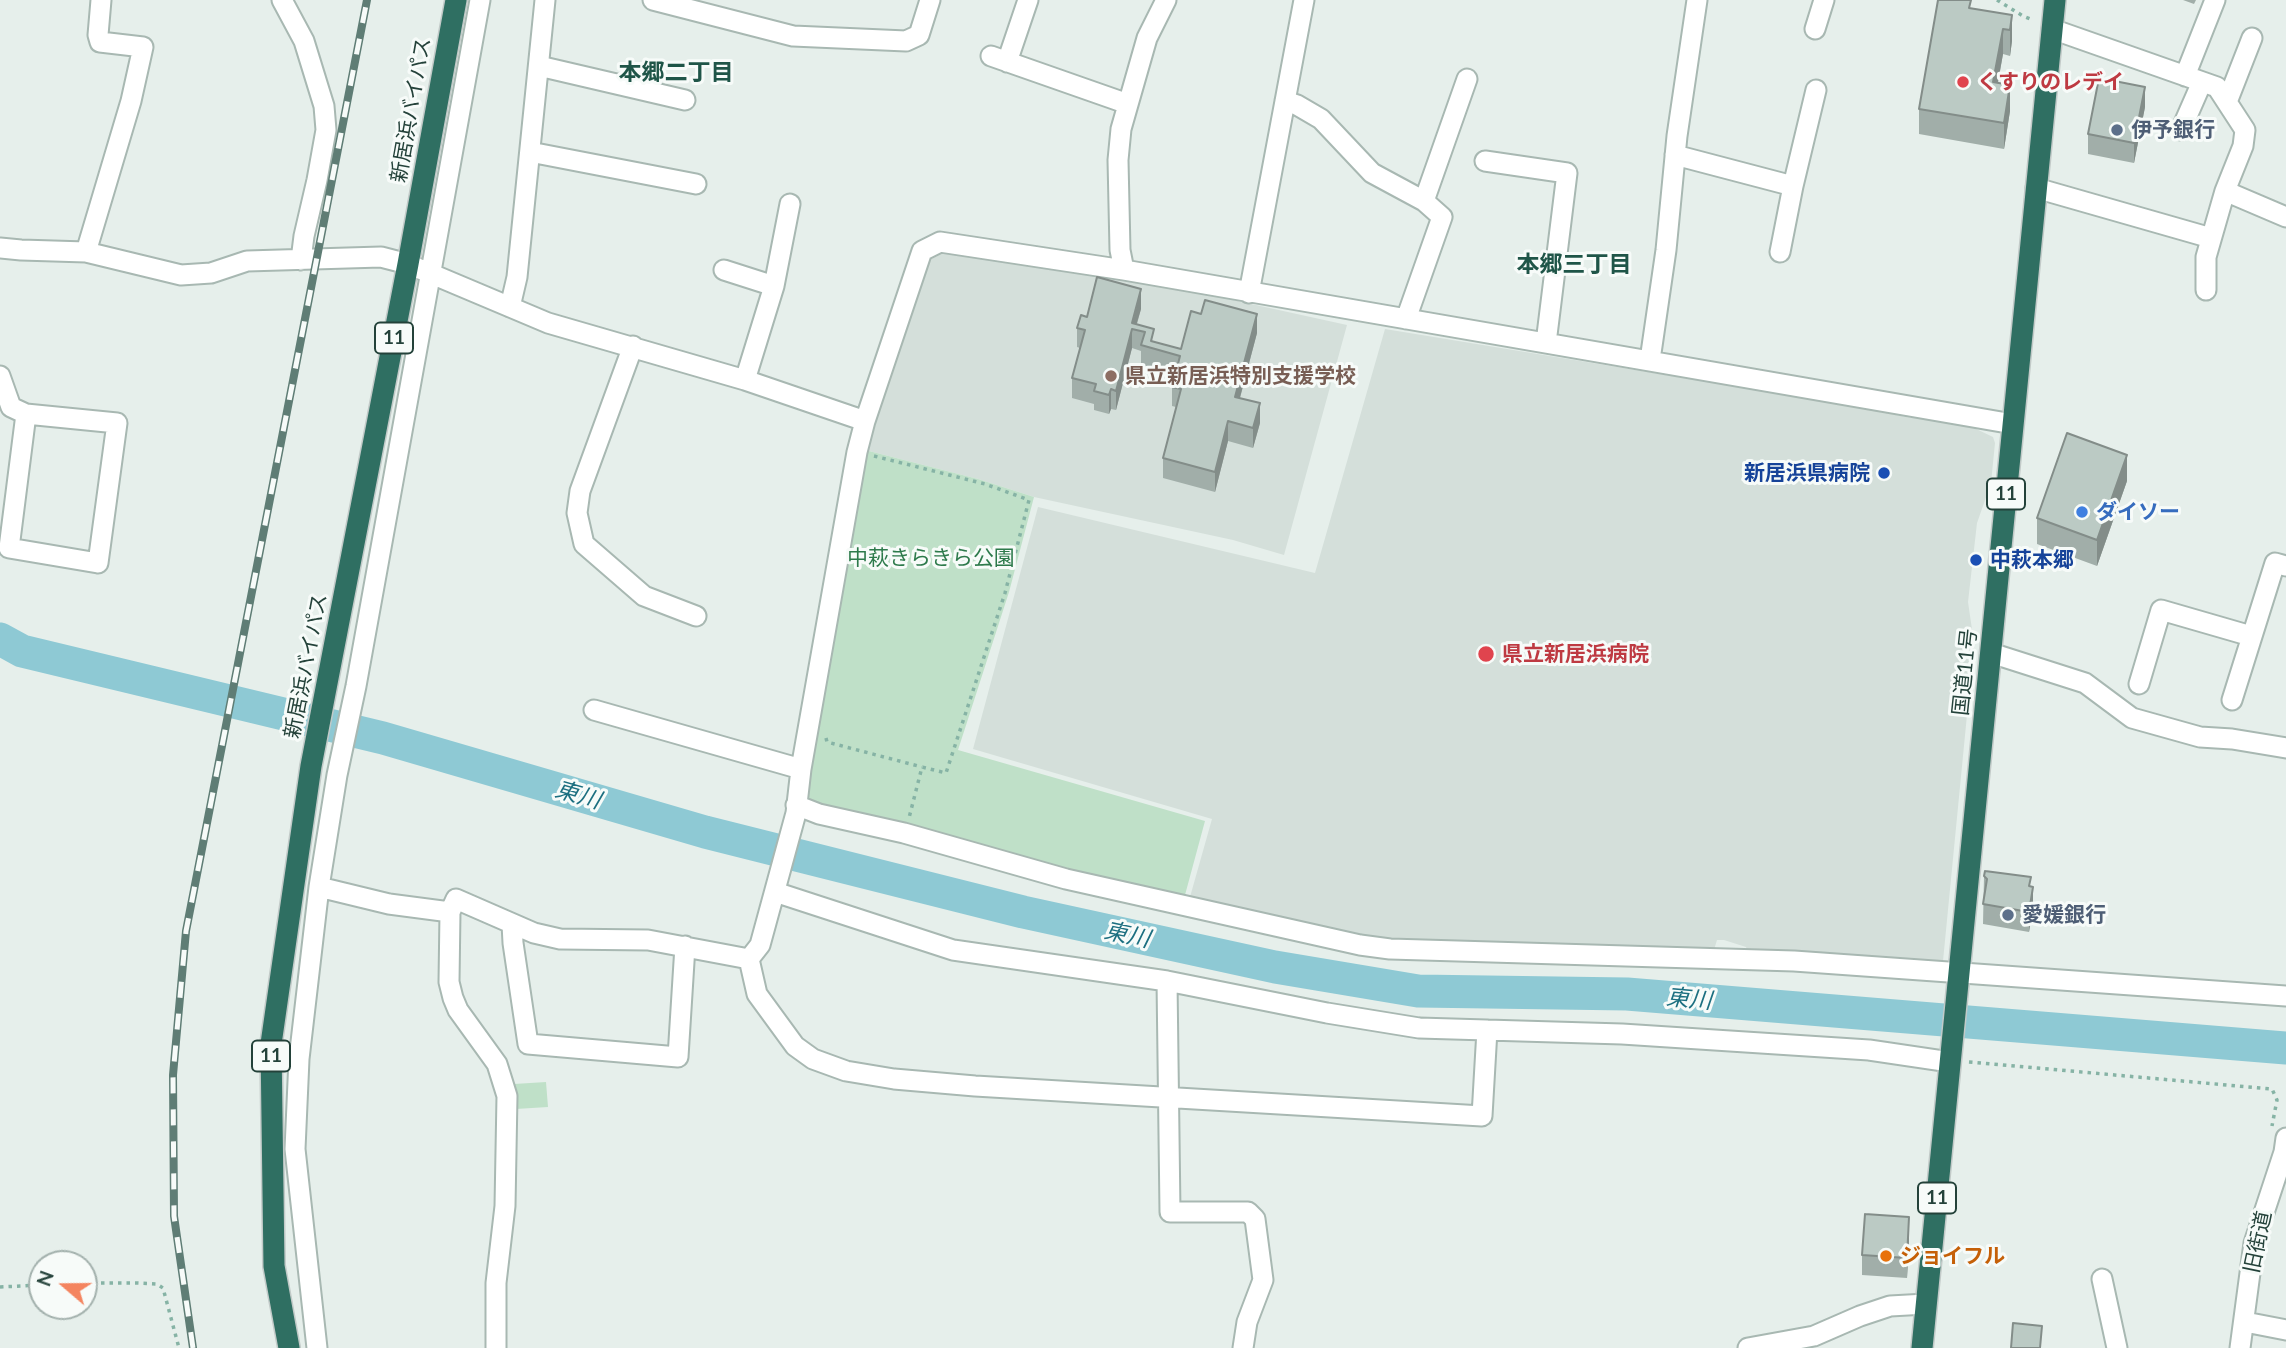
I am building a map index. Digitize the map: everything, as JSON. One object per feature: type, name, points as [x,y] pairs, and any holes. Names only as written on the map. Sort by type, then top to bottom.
[{"type":"highway","name":"新居浜バイパス","points":[[289,1348],[274,1266],[271,1044],[311,766],[456,0]]},
{"type":"highway","name":"国道11号","points":[[1922,1348],[2055,0]]},
{"type":"street","points":[[86,251],[131,102],[143,47],[100,42],[98,35],[101,0]]},
{"type":"street","points":[[282,0],[304,41],[324,106],[326,130],[301,260]]},
{"type":"street","points":[[317,1348],[295,1149],[299,1059],[319,887],[337,775],[356,686],[480,0]]},
{"type":"street","points":[[510,307],[517,277],[545,0]]},
{"type":"street","points":[[653,0],[793,36],[906,41],[919,36],[930,0]]},
{"type":"street","points":[[1028,0],[999,59],[1128,104]]},
{"type":"street","points":[[1124,270],[1120,250],[1118,160],[1121,129],[1147,38],[1166,0]]},
{"type":"street","points":[[1249,293],[1304,0]]},
{"type":"street","points":[[1650,360],[1697,0]]},
{"type":"street","points":[[1815,29],[1824,0]]},
{"type":"street","points":[[2181,130],[2209,10],[2215,0]]},
{"type":"street","points":[[2052,27],[2217,88],[2245,130],[2243,146],[2225,191],[2206,257],[2206,290]]},
{"type":"street","points":[[2227,102],[2252,38]]},
{"type":"street","points":[[539,66],[685,100]]},
{"type":"street","points":[[1424,201],[1467,79]]},
{"type":"street","points":[[1780,252],[1816,90]]},
{"type":"street","points":[[1285,101],[1321,119],[1372,173],[1424,201],[1442,217],[1406,319]]},
{"type":"street","points":[[530,152],[696,184]]},
{"type":"street","points":[[1675,155],[1793,186]]},
{"type":"street","points":[[1485,162],[1567,173],[1546,343]]},
{"type":"street","points":[[2036,188],[2211,238]]},
{"type":"street","points":[[2225,191],[2286,216]]},
{"type":"street","points":[[745,380],[774,286],[790,204]]},
{"type":"street","points":[[749,959],[760,945],[796,809],[857,452],[865,421],[922,251],[940,242],[1124,270],[2013,424]]},
{"type":"street","points":[[0,248],[86,251],[181,275],[211,273],[247,261],[381,257],[408,264],[548,323],[745,380],[865,421]]},
{"type":"street","points":[[724,270],[774,286]]},
{"type":"street","points":[[633,346],[580,491],[577,513],[584,544],[644,596],[696,616]]},
{"type":"street","points":[[0,376],[11,407],[26,414],[117,423],[99,563],[9,548],[26,414]]},
{"type":"street","points":[[2232,700],[2275,563],[2286,566]]},
{"type":"street","points":[[2138,684],[2161,610],[2251,636]]},
{"type":"street","points":[[1991,653],[2085,683],[2132,718],[2200,737],[2286,748]]},
{"type":"street","points":[[594,710],[801,769]]},
{"type":"street","points":[[796,809],[904,833],[1066,878],[1360,945],[1391,949],[1794,961],[1959,982],[2286,996]]},
{"type":"street","points":[[319,887],[389,904],[450,912]]},
{"type":"street","points":[[776,887],[953,950],[1167,981],[1326,1013],[1419,1028],[1622,1034],[1951,1055]]},
{"type":"street","points":[[496,1348],[496,1283],[505,1206],[507,1096],[497,1064],[458,1010],[453,998],[449,982],[450,912],[456,899],[534,933],[560,939],[648,940],[749,959]]},
{"type":"street","points":[[513,924],[513,943],[528,1044],[678,1058],[685,946]]},
{"type":"street","points":[[749,959],[757,994],[795,1046],[813,1059],[846,1071],[894,1079],[1482,1116],[1487,1030]]},
{"type":"street","points":[[1167,981],[1170,1212],[1248,1212],[1255,1219],[1263,1280],[1247,1322],[1243,1348]]},
{"type":"street","name":"旧街道","points":[[2240,1348],[2253,1243],[2282,1145]]},
{"type":"street","points":[[2102,1279],[2117,1348]]},
{"type":"street","points":[[1748,1348],[1814,1336],[1890,1306],[1926,1304]]},
{"type":"street","points":[[2245,1322],[2286,1330]]},
{"type":"path","points":[[1997,0],[2023,16],[2052,27]]},
{"type":"path","points":[[823,734],[827,742],[946,773],[1005,593],[1029,500],[985,484],[870,456],[868,465]]},
{"type":"path","points":[[904,833],[922,767]]},
{"type":"path","points":[[1951,1055],[1991,1062],[2132,1077],[2272,1089],[2277,1100],[2282,1145]]},
{"type":"path","points":[[98,1283],[157,1284],[163,1288],[179,1348]]},
{"type":"path","points":[[0,1287],[28,1286]]},
{"type":"shaded area","name":"県立新居浜特別支援学校","points":[[947,250],[1183,289],[1347,325],[1284,555],[1233,540],[1034,497],[978,479],[865,450],[926,262]]},
{"type":"shaded area","name":"県立新居浜病院","points":[[1385,329],[1843,404],[1911,418],[1914,416],[1970,426],[1993,437],[1995,443],[1991,483],[1977,523],[1968,602],[1974,643],[1943,961],[1928,964],[1747,950],[1746,947],[1724,940],[1717,940],[1713,953],[1653,952],[1638,947],[1505,946],[1374,940],[1190,897],[1212,819],[973,749],[1038,507],[1315,573]]},
{"type":"green space","name":"中萩きらきら公園","points":[[865,450],[978,479],[1034,497],[1009,592],[958,750],[1205,821],[1185,895],[1066,868],[807,802],[803,796]]},
{"type":"green space","points":[[546,1082],[548,1107],[516,1109],[514,1084]]},
{"type":"building","name":"くすりのレデイ","points":[[1938,0],[1971,0],[1969,8],[2012,15],[2010,30],[2003,29],[1993,82],[2010,85],[2004,123],[1919,109]]},
{"type":"building","name":"伊予銀行","points":[[2099,78],[2145,87],[2134,143],[2088,134]]},
{"type":"building","points":[[1097,277],[1141,289],[1132,323],[1154,329],[1151,341],[1181,349],[1191,311],[1201,314],[1205,300],[1257,314],[1235,397],[1260,403],[1253,428],[1228,421],[1215,472],[1163,458],[1181,389],[1172,387],[1180,356],[1141,345],[1145,332],[1132,329],[1116,391],[1111,389],[1109,395],[1094,391],[1096,384],[1072,378],[1085,330],[1077,328],[1081,315],[1087,317]]},
{"type":"building","name":"ダイソー","points":[[2067,433],[2127,455],[2097,540],[2037,518]]},
{"type":"building","points":[[1985,871],[2031,877],[2029,886],[2033,887],[2029,912],[1983,904],[1987,879],[1984,876]]},
{"type":"building","points":[[1865,1214],[1909,1217],[1907,1258],[1862,1255]]},
{"type":"building","points":[[2013,1323],[2042,1326],[2040,1348],[2011,1348]]},
{"type":"waterway","name":"東川","points":[[0,639],[22,651],[383,738],[705,832],[1023,912],[1275,967],[1418,991],[1627,994],[2286,1048]]},
{"type":"railway","points":[[193,1348],[174,1216],[173,1075],[186,931],[367,0]]},
{"type":"place","name":"くすりのレデイ","points":[[1963,82]]},
{"type":"place","name":"伊予銀行","points":[[2117,130]]},
{"type":"place","name":"県立新居浜特別支援学校","points":[[1111,376]]},
{"type":"place","name":"新居浜県病院","points":[[1884,473]]},
{"type":"place","name":"ダイソー","points":[[2082,512]]},
{"type":"place","name":"中萩本郷","points":[[1976,560]]},
{"type":"place","name":"県立新居浜病院","points":[[1486,654]]},
{"type":"place","name":"愛媛銀行","points":[[2008,915]]},
{"type":"place","name":"ジョイフル","points":[[1886,1256]]},
{"type":"district","name":"本郷二丁目","points":[[676,73]]},
{"type":"district","name":"本郷三丁目","points":[[1574,265]]}]
